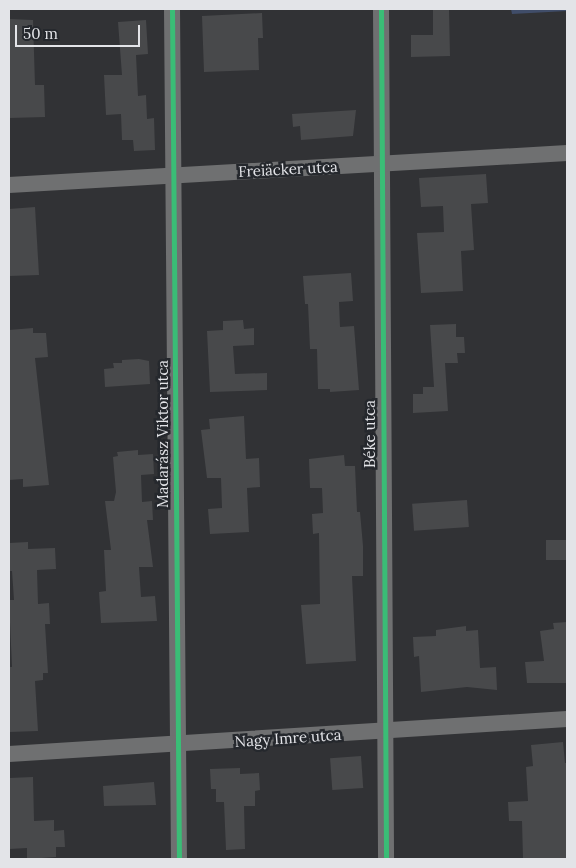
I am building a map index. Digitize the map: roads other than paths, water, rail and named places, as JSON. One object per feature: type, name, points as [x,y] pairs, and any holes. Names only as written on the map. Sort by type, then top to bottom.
[{"type":"street","name":"Madarász Viktor utca","points":[[172,9],[179,859]]},
{"type":"street","name":"Béke utca","points":[[381,9],[386,859]]},
{"type":"street","name":"Freiäcker utca","points":[[9,185],[567,154]]},
{"type":"street","name":"Nagy Imre utca","points":[[9,754],[178,745],[567,719]]}]
